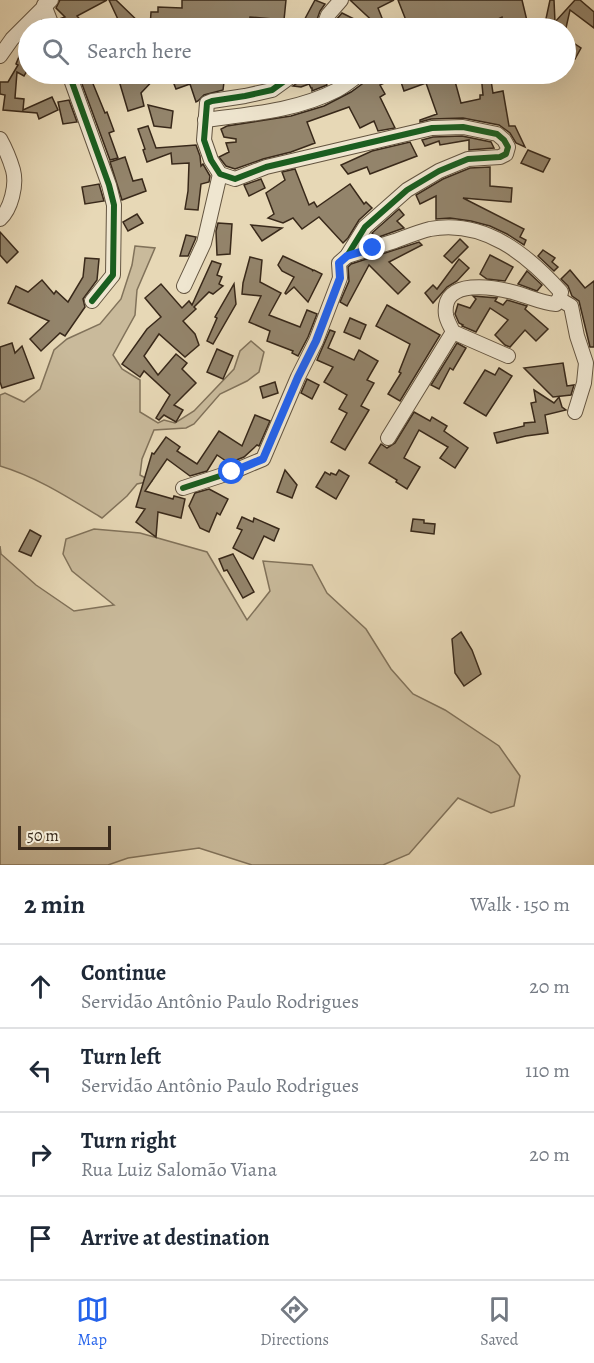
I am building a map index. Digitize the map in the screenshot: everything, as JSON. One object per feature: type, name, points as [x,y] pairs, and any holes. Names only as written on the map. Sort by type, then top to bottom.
[{"type":"street","points":[[327,18],[341,0]]},
{"type":"street","points":[[47,3],[50,18]]},
{"type":"street","points":[[32,18],[47,3]]},
{"type":"street","points":[[0,56],[18,33]]},
{"type":"street","points":[[73,84],[109,185],[114,206],[113,275],[92,301]]},
{"type":"street","points":[[183,488],[263,459],[316,341],[340,278],[339,263],[347,256],[365,227],[407,190],[439,171],[468,159],[500,157],[506,154],[508,147],[497,134],[463,127],[432,128],[266,167],[235,178],[220,174],[211,160],[204,140],[207,103],[272,90],[280,84]]},
{"type":"street","points":[[205,120],[277,110],[308,103],[346,84]]},
{"type":"street","points":[[0,139],[14,172],[12,196],[6,213],[0,219]]},
{"type":"street","points":[[184,286],[204,243],[220,174]]},
{"type":"street","points":[[347,256],[429,230],[452,227],[473,230],[502,241],[524,256],[550,280],[561,292],[560,299],[556,304],[484,287],[464,288],[456,291],[448,300],[446,315],[453,332],[508,356]]},
{"type":"street","points":[[560,299],[571,306],[577,336],[586,363],[584,382],[575,412]]},
{"type":"street","points":[[388,438],[453,332]]},
{"type":"shaded area","points":[[135,246],[155,248],[137,290],[135,315],[113,355],[122,369],[140,380],[140,412],[158,423],[164,420],[175,423],[194,411],[234,369],[240,351],[251,341],[264,352],[259,372],[247,381],[220,394],[194,424],[186,428],[154,430],[142,459],[140,475],[151,481],[137,484],[102,518],[40,482],[0,466],[0,395],[5,393],[24,402],[40,389],[54,350],[67,339],[100,324],[121,299],[132,265]]},
{"type":"shaded area","points":[[94,529],[140,533],[207,552],[247,620],[270,591],[263,561],[312,565],[327,593],[366,629],[391,669],[413,694],[445,710],[499,746],[520,776],[514,806],[491,813],[458,798],[409,854],[383,865],[252,865],[199,848],[128,858],[108,865],[0,865],[0,546],[1,554],[36,585],[74,611],[114,605],[72,571],[63,554],[66,539]]},
{"type":"building","points":[[60,0],[107,0],[77,16],[79,18],[62,18],[65,17],[56,8]]},
{"type":"building","points":[[109,0],[116,0],[135,18],[117,18]]},
{"type":"building","points":[[182,0],[286,0],[284,18],[151,18],[151,12],[158,12],[158,7],[182,8]]},
{"type":"building","points":[[315,0],[325,4],[318,18],[305,18]]},
{"type":"building","points":[[350,0],[394,0],[378,8],[382,18],[369,18]]},
{"type":"building","points":[[398,0],[522,0],[526,18],[502,17],[405,18]]},
{"type":"building","points":[[550,0],[554,0],[555,18],[546,18]]},
{"type":"building","points":[[575,0],[580,0],[594,12],[594,28],[570,10],[568,18],[559,18]]},
{"type":"building","points":[[342,13],[352,18],[338,18]]},
{"type":"building","points":[[576,45],[581,48],[576,57]]},
{"type":"building","points":[[18,65],[15,98],[24,99],[23,110],[52,97],[58,110],[39,119],[37,113],[3,110],[5,95],[0,94],[0,82],[8,82]]},
{"type":"building","points":[[82,84],[93,84],[105,113],[107,112],[114,131],[109,133],[118,158],[110,160]]},
{"type":"building","points":[[120,84],[150,84],[141,93],[144,106],[128,111]]},
{"type":"building","points":[[174,84],[190,84],[176,89]]},
{"type":"building","points":[[190,84],[224,84],[223,90],[204,95],[196,102]]},
{"type":"building","points":[[296,84],[309,84],[301,87],[293,86]]},
{"type":"building","points":[[309,84],[327,85],[312,91]]},
{"type":"building","points":[[362,84],[382,84],[380,85],[385,94],[380,97],[395,128],[378,131],[374,121],[360,128],[349,107],[307,122],[315,143],[235,169],[226,166],[219,157],[229,152],[226,143],[236,142],[236,139],[224,137],[221,129],[227,126],[291,116],[324,106]]},
{"type":"building","points":[[402,84],[423,84],[404,91]]},
{"type":"building","points":[[426,84],[456,84],[461,103],[480,99],[480,95],[483,95],[482,84],[492,84],[493,93],[503,91],[509,126],[515,126],[525,147],[516,143],[510,133],[499,125],[463,118],[431,119],[420,122],[420,120],[437,114]]},
{"type":"building","points":[[69,100],[77,122],[63,124],[58,102]]},
{"type":"building","points":[[148,105],[173,111],[171,128],[154,126]]},
{"type":"building","points":[[148,126],[156,148],[196,145],[201,166],[203,164],[210,176],[209,182],[201,184],[198,210],[185,209],[189,163],[172,164],[171,153],[147,162],[138,129]]},
{"type":"building","points":[[462,136],[491,142],[494,148],[469,150],[469,140],[440,145],[439,141],[425,146],[422,140],[433,137]]},
{"type":"building","points":[[410,142],[417,156],[370,174],[367,167],[348,174],[341,165],[372,151]]},
{"type":"building","points":[[528,150],[550,159],[543,172],[521,163]]},
{"type":"building","points":[[125,157],[133,181],[142,179],[146,191],[122,200],[110,162]]},
{"type":"building","points":[[490,167],[490,186],[512,188],[511,202],[463,198],[524,229],[520,237],[526,240],[524,245],[490,226],[450,218],[436,219],[436,196],[420,204],[416,195],[443,179],[470,168]]},
{"type":"building","points":[[295,169],[309,205],[314,202],[317,207],[350,184],[364,204],[366,202],[372,208],[359,220],[343,243],[319,217],[302,229],[293,218],[283,223],[268,218],[274,214],[266,193],[285,180],[282,172]]},
{"type":"building","points":[[261,179],[265,188],[249,196],[244,185]]},
{"type":"building","points":[[99,184],[104,201],[85,204],[82,187]]},
{"type":"building","points":[[399,209],[404,215],[397,221],[404,228],[376,238],[372,233]]},
{"type":"building","points":[[137,214],[143,223],[128,231],[123,222]]},
{"type":"building","points":[[218,223],[232,224],[230,254],[217,255]]},
{"type":"building","points":[[251,225],[282,228],[262,241]]},
{"type":"building","points":[[0,232],[18,252],[7,263],[0,255]]},
{"type":"building","points":[[186,235],[196,237],[188,256],[180,256]]},
{"type":"building","points":[[460,239],[468,247],[452,263],[444,256]]},
{"type":"building","points":[[419,242],[422,245],[389,262],[410,282],[398,294],[369,265],[347,306],[340,302],[349,281],[348,267],[351,264]]},
{"type":"building","points":[[543,250],[555,258],[552,262],[558,267],[554,271],[538,256]]},
{"type":"building","points":[[490,255],[513,267],[505,281],[487,279],[480,274]]},
{"type":"building","points":[[283,256],[322,274],[308,302],[294,287],[285,293],[294,277],[282,271],[278,265]]},
{"type":"building","points":[[250,257],[262,260],[260,282],[281,293],[269,315],[300,327],[307,310],[317,314],[298,356],[292,353],[293,351],[267,341],[270,331],[249,322],[261,296],[242,294]]},
{"type":"building","points":[[85,258],[99,259],[97,280],[83,299],[85,307],[65,336],[60,333],[41,351],[30,339],[49,321],[8,303],[16,286],[28,292],[42,280],[54,294],[56,291],[68,302],[83,277]]},
{"type":"building","points":[[459,259],[469,268],[433,303],[425,293],[433,285],[437,289]]},
{"type":"building","points":[[212,261],[221,264],[217,275],[222,277],[219,284],[223,286],[213,294],[209,292],[183,321],[195,334],[199,345],[185,357],[159,334],[144,356],[158,375],[176,354],[187,363],[182,369],[196,383],[174,405],[183,410],[176,422],[164,415],[159,420],[156,418],[170,395],[144,371],[140,377],[122,364],[147,329],[161,317],[145,298],[161,284],[182,308],[189,301],[192,305]]},
{"type":"building","points":[[570,270],[585,288],[594,281],[594,347],[590,347],[579,301],[572,296],[568,286],[561,279]]},
{"type":"building","points":[[527,271],[542,285],[537,291],[518,284]]},
{"type":"building","points":[[234,284],[236,304],[213,344],[207,341],[217,318],[215,317]]},
{"type":"building","points":[[473,296],[497,298],[495,301],[503,305],[507,300],[527,306],[525,309],[548,329],[536,341],[525,330],[510,347],[505,345],[495,335],[508,320],[490,308],[476,332],[459,323],[455,314],[458,304],[470,308],[476,299]]},
{"type":"building","points":[[387,305],[440,335],[400,401],[388,394],[401,373],[399,372],[410,344],[376,326]]},
{"type":"building","points":[[350,318],[366,325],[360,339],[344,332]]},
{"type":"building","points":[[330,330],[335,332],[328,348],[354,360],[359,350],[378,361],[367,380],[374,383],[361,406],[369,410],[345,450],[331,442],[347,413],[339,409],[347,395],[324,382],[333,367],[317,360]]},
{"type":"building","points":[[12,343],[15,353],[22,346],[34,378],[2,388],[0,347]]},
{"type":"building","points":[[457,343],[466,348],[453,370],[450,368],[439,389],[431,385]]},
{"type":"building","points":[[217,349],[233,356],[223,379],[207,372]]},
{"type":"building","points":[[563,363],[567,386],[574,385],[571,395],[553,397],[524,368]]},
{"type":"building","points":[[499,368],[512,376],[486,416],[464,403],[485,370],[495,375]]},
{"type":"building","points":[[307,379],[319,385],[312,399],[301,393]]},
{"type":"building","points":[[275,382],[278,393],[263,398],[260,387]]},
{"type":"building","points":[[534,390],[554,403],[559,397],[562,407],[566,410],[545,415],[548,433],[497,443],[494,433],[524,426],[524,423],[535,422],[531,403],[536,402]]},
{"type":"building","points":[[414,412],[430,421],[432,417],[447,426],[444,431],[468,448],[455,468],[440,458],[448,447],[419,430],[404,458],[420,467],[407,489],[369,463],[381,444],[387,448],[395,443]]},
{"type":"building","points":[[255,415],[270,421],[259,446],[257,445],[244,457],[229,463],[217,455],[207,471],[190,476],[167,459],[145,491],[173,499],[174,496],[185,499],[181,518],[158,512],[156,537],[136,522],[145,509],[136,507],[152,453],[154,454],[166,437],[180,447],[177,451],[197,464],[219,431],[242,446]]},
{"type":"building","points":[[285,470],[297,485],[292,498],[277,492]]},
{"type":"building","points":[[339,470],[349,476],[336,499],[316,487],[325,472],[336,475]]},
{"type":"building","points":[[209,489],[228,499],[220,515],[217,513],[209,532],[200,528],[189,506],[195,493]]},
{"type":"building","points":[[242,517],[253,522],[254,518],[279,529],[274,541],[264,536],[253,559],[233,548],[242,530],[237,528]]},
{"type":"building","points":[[413,519],[435,524],[434,534],[411,531]]},
{"type":"building","points":[[30,530],[41,536],[31,556],[19,551]]},
{"type":"building","points":[[233,554],[254,592],[243,598],[227,570],[224,571],[219,559]]},
{"type":"building","points":[[461,632],[472,650],[481,674],[464,686],[455,673],[452,639]]},
{"type":"cycle path","points":[[73,84],[114,205],[113,275],[92,301]]},
{"type":"cycle path","points":[[183,488],[263,459],[316,341],[340,278],[339,263],[347,256],[365,227],[407,190],[439,171],[468,159],[500,157],[506,154],[508,147],[497,134],[463,127],[432,128],[266,167],[235,179],[220,174],[211,160],[204,140],[207,103],[272,90],[280,84]]},
{"type":"route","points":[[232,472],[263,459],[316,341],[340,278],[339,263],[347,256],[373,248]]}]
